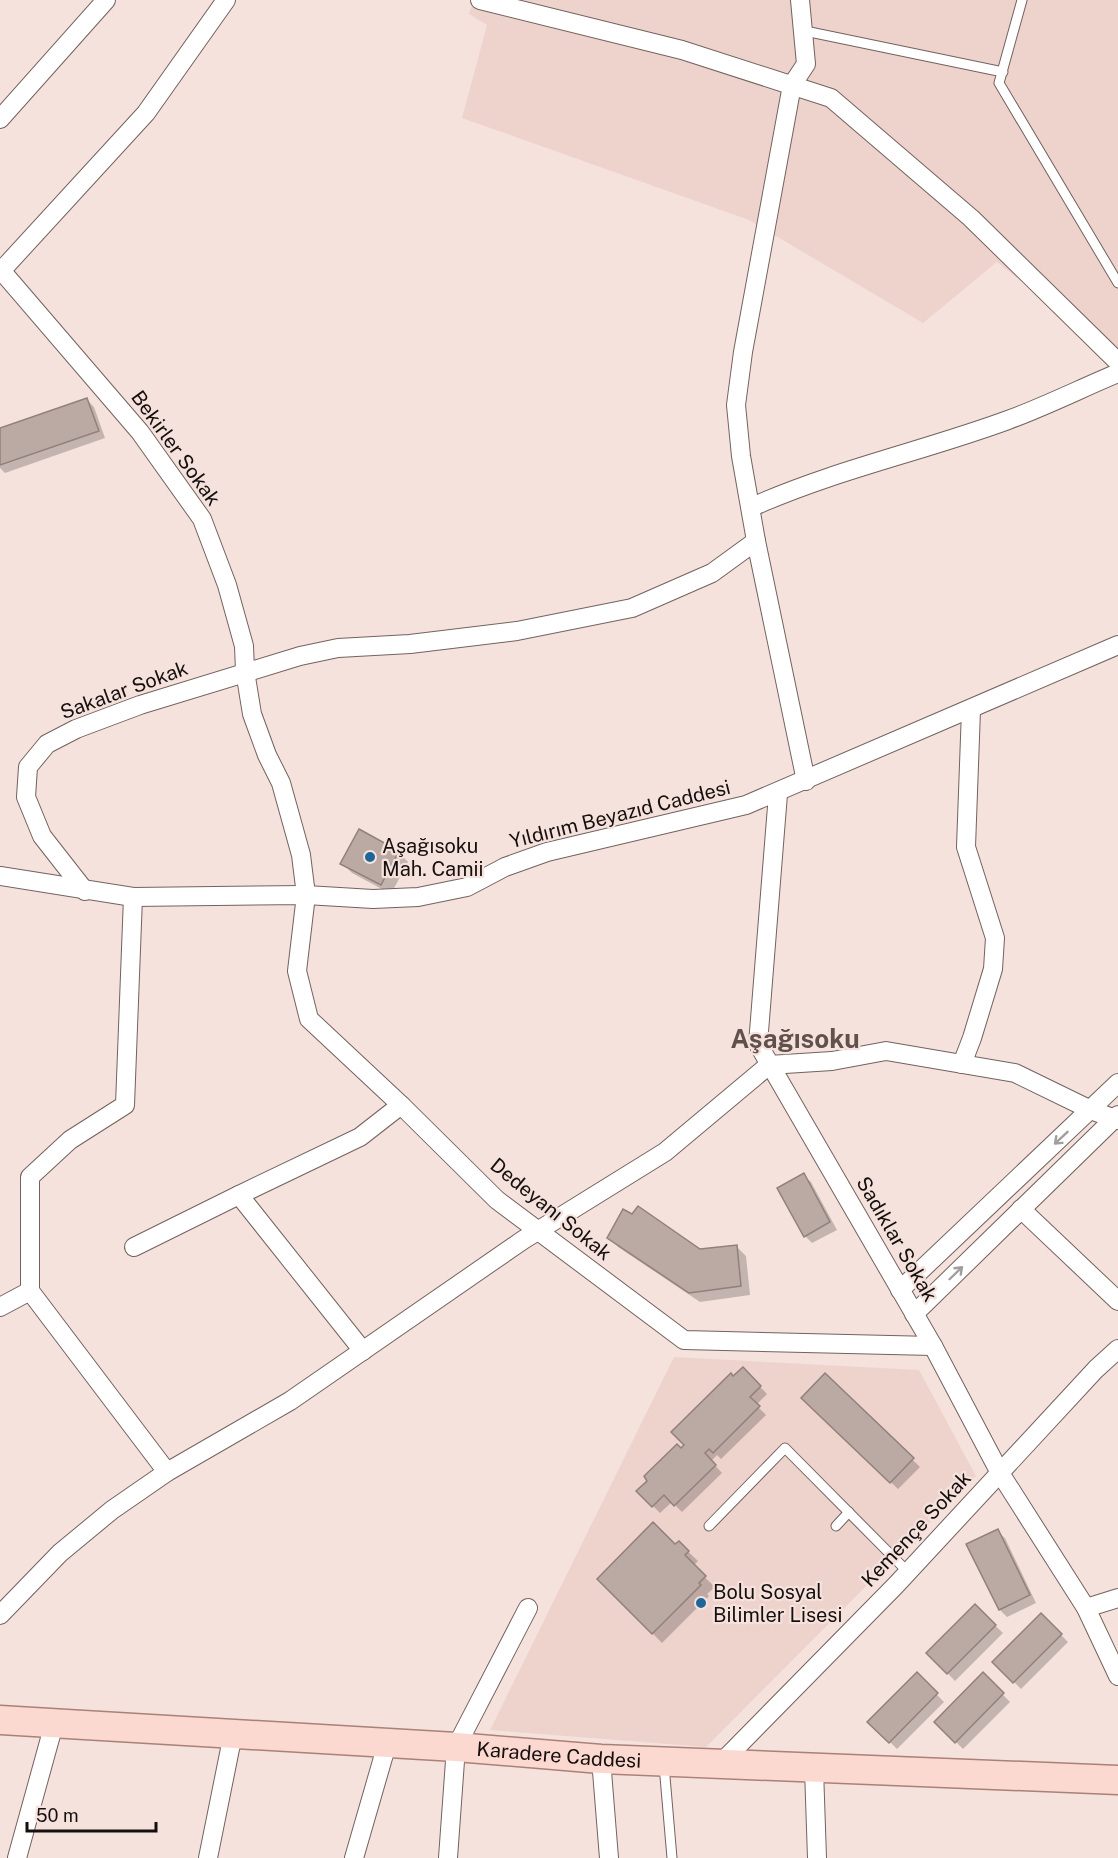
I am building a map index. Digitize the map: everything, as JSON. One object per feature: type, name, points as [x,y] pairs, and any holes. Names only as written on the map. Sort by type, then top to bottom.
[{"type":"main road","name":"Karadere Caddesi","points":[[0,1720],[601,1759],[814,1770],[1118,1780]]},
{"type":"street","points":[[0,119],[106,0]]},
{"type":"street","points":[[1,270],[146,113],[226,0]]},
{"type":"street","points":[[480,0],[682,50],[831,98],[971,218],[1118,362]]},
{"type":"street","points":[[800,0],[805,31],[806,64],[792,85],[743,352],[736,405],[741,456],[752,507],[756,541],[806,781]]},
{"type":"street","name":"Bekirler Sokak","points":[[1,270],[140,432],[202,519],[233,605],[244,646],[245,671],[252,714],[267,755],[281,783],[301,855],[306,895]]},
{"type":"street","points":[[752,507],[820,479],[875,464],[1010,419],[1118,373]]},
{"type":"street","name":"Sakalar Sokak","points":[[85,891],[42,836],[26,797],[28,767],[47,744],[76,729],[245,671],[338,648],[410,644],[517,631],[632,608],[712,573],[756,541]]},
{"type":"street","name":"Yıldırım Beyazıd Caddesi","points":[[0,876],[133,897],[306,895],[373,899],[418,897],[467,887],[505,867],[547,852],[652,825],[709,815],[778,794],[1118,645]]},
{"type":"street","points":[[962,1064],[993,969],[995,938],[966,847],[971,710]]},
{"type":"street","name":"Sadıklar Sokak","points":[[778,794],[758,1044],[933,1346],[1000,1473],[1086,1608],[1118,1676]]},
{"type":"street","name":"Dedeyanı Sokak","points":[[306,895],[297,971],[309,1019],[401,1104],[496,1200],[684,1340],[933,1346]]},
{"type":"street","points":[[133,897],[125,1105],[70,1140],[30,1177],[30,1291],[167,1472]]},
{"type":"street","points":[[0,1616],[60,1553],[112,1510],[167,1472],[291,1401],[537,1231],[665,1152],[769,1065],[832,1061],[886,1051],[1015,1073],[1091,1110],[1117,1118],[914,1314]]},
{"type":"street","points":[[900,1290],[1118,1083]]},
{"type":"street","points":[[134,1247],[360,1137],[401,1104]]},
{"type":"street","points":[[239,1195],[363,1351]]},
{"type":"street","points":[[1021,1209],[1118,1301]]},
{"type":"street","points":[[0,1307],[30,1291]]},
{"type":"street","name":"Kemençe Sokak","points":[[720,1764],[908,1572],[1096,1369],[1118,1349]]},
{"type":"street","points":[[1086,1608],[1118,1598]]},
{"type":"street","points":[[448,1858],[456,1748],[528,1608]]},
{"type":"street","points":[[17,1858],[54,1724]]},
{"type":"street","points":[[208,1858],[233,1734]]},
{"type":"street","points":[[354,1858],[387,1744]]},
{"type":"street","points":[[601,1759],[609,1858]]},
{"type":"street","points":[[814,1770],[817,1858]]},
{"type":"lane","points":[[1022,0],[999,83],[1118,283]]},
{"type":"lane","points":[[805,31],[1003,72]]},
{"type":"lane","points":[[709,1526],[785,1448],[908,1572]]},
{"type":"lane","points":[[836,1526],[849,1512]]},
{"type":"lane","points":[[664,1762],[672,1858]]},
{"type":"shaded area","points":[[474,0],[1118,0],[1118,358],[997,262],[923,323],[749,220],[462,118],[487,25],[469,14]]},
{"type":"shaded area","name":"Bolu Sosyal Bilimler Lisesi","points":[[674,1357],[919,1370],[976,1476],[706,1747],[490,1730]]},
{"type":"building","points":[[87,398],[99,431],[0,465],[0,428]]},
{"type":"building","name":"Aşağısoku Mah. Camii","points":[[359,829],[399,851],[381,885],[340,864]]},
{"type":"building","points":[[804,1173],[830,1222],[804,1237],[777,1188]]},
{"type":"building","points":[[638,1206],[700,1249],[737,1245],[741,1286],[689,1293],[607,1238],[623,1209],[632,1214]]},
{"type":"building","points":[[743,1367],[761,1386],[750,1397],[760,1406],[713,1453],[709,1449],[705,1453],[716,1465],[674,1506],[664,1495],[652,1507],[636,1491],[647,1481],[644,1476],[677,1444],[681,1448],[684,1445],[671,1432],[731,1373],[733,1376]]},
{"type":"building","points":[[825,1373],[914,1458],[890,1483],[801,1398]]},
{"type":"building","points":[[653,1522],[675,1544],[679,1541],[689,1551],[685,1555],[706,1576],[699,1583],[701,1585],[652,1634],[597,1579]]},
{"type":"building","points":[[998,1529],[1030,1595],[999,1610],[966,1544]]},
{"type":"building","points":[[975,1604],[996,1625],[947,1674],[926,1653]]},
{"type":"building","points":[[1041,1613],[1062,1634],[1013,1683],[992,1662]]},
{"type":"building","points":[[917,1672],[938,1693],[889,1743],[867,1722]]},
{"type":"building","points":[[983,1672],[1004,1693],[955,1743],[934,1722]]},
{"type":"place","name":"Aşağısoku Mah. Camii","points":[[370,857]]},
{"type":"place","name":"Bolu Sosyal Bilimler Lisesi","points":[[701,1603]]},
{"type":"district","name":"Aşağısoku","points":[[795,1038]]}]
